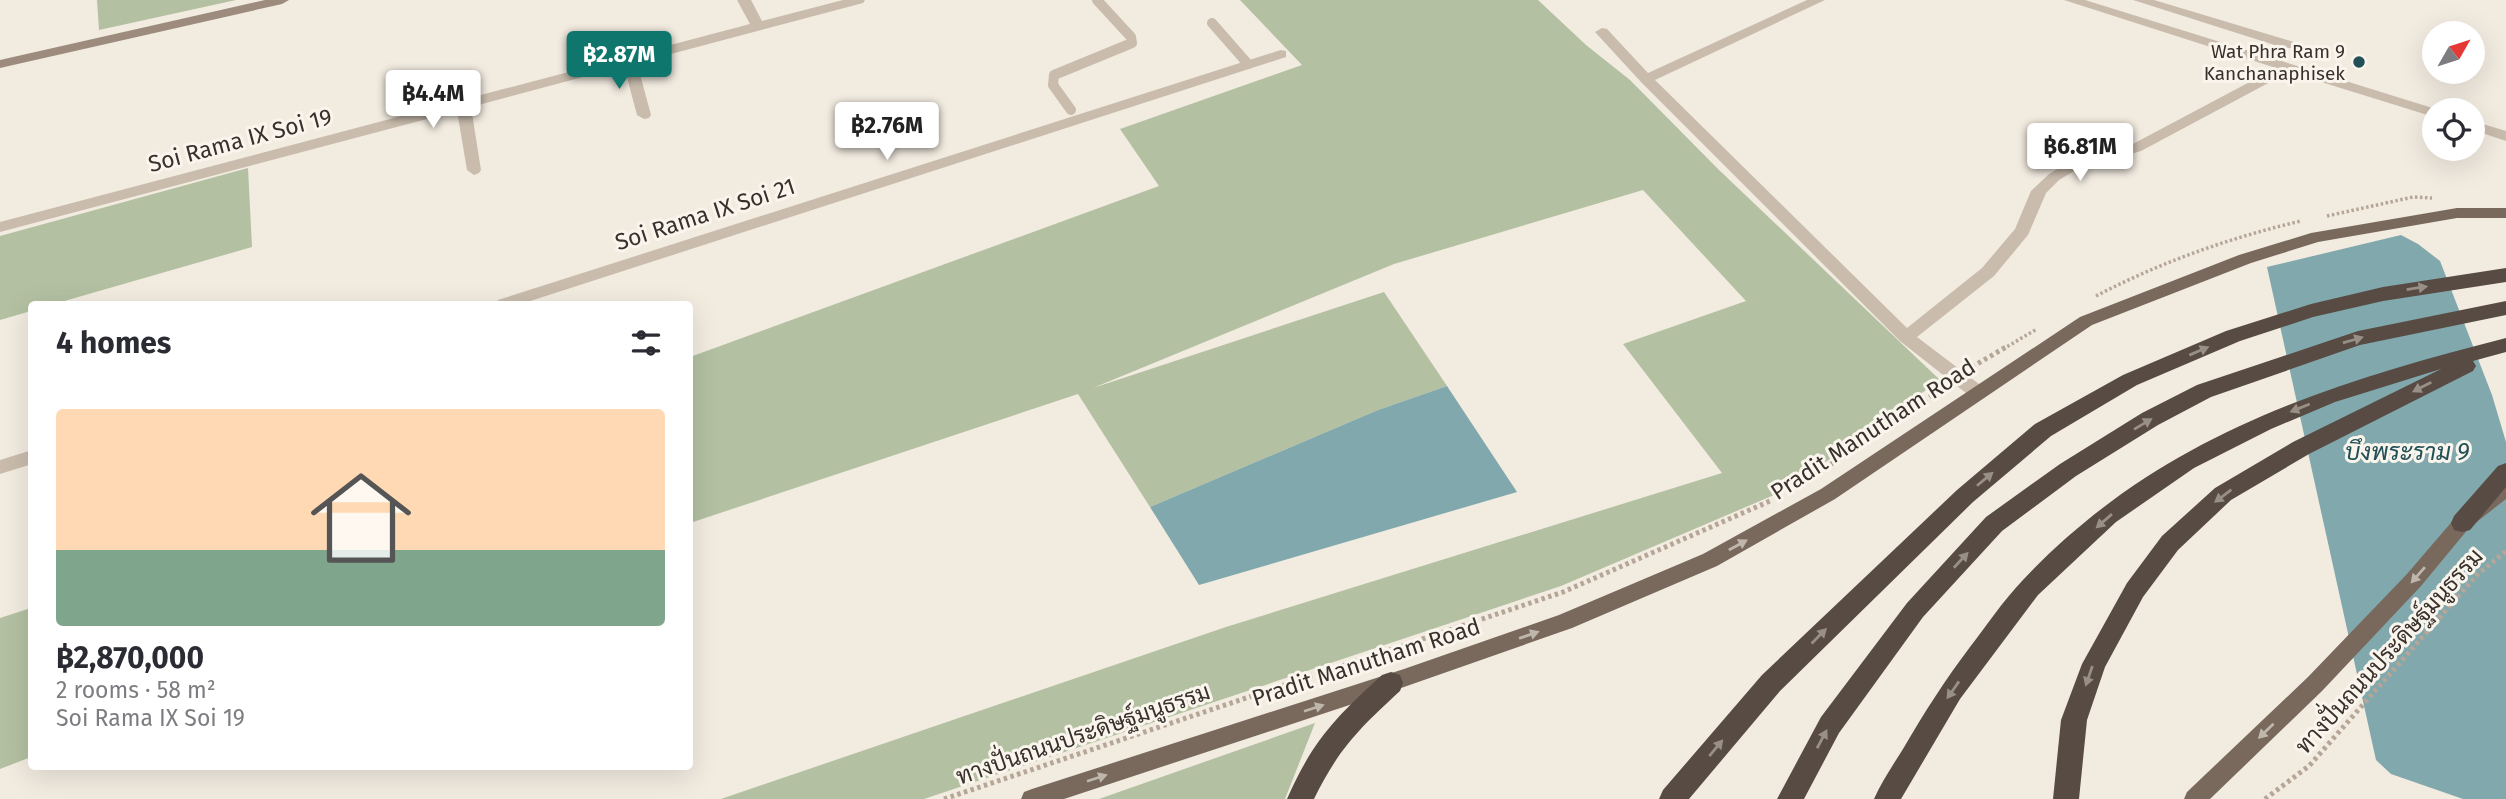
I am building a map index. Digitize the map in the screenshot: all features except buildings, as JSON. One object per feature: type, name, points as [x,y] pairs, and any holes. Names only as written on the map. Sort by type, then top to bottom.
[{"type":"highway","points":[[1672,799],[1771,683],[1984,479],[2043,430],[2130,380],[2233,337],[2311,312],[2383,294],[2506,275]]},
{"type":"highway","points":[[1790,799],[1830,725],[1915,610],[1994,524],[2068,470],[2150,419],[2204,391],[2241,377],[2358,338],[2506,308]]},
{"type":"highway","points":[[1887,799],[1951,691],[2030,588],[2108,516],[2186,462],[2263,423],[2328,396],[2413,369],[2506,346]]},
{"type":"highway","points":[[2066,799],[2074,720],[2094,664],[2135,590],[2170,543],[2223,494],[2301,448],[2506,346]]},
{"type":"highway","points":[[2462,523],[2506,472]]},
{"type":"highway","points":[[1300,799],[1322,755],[1344,726],[1391,683]]},
{"type":"main road","name":"Pradit Manutham Road","points":[[1032,799],[1391,683],[1565,622],[1710,560],[1828,494],[2086,321],[2245,259],[2317,237],[2457,213],[2506,212]]},
{"type":"main road","points":[[2195,799],[2315,684],[2414,580],[2462,523],[2506,489]]},
{"type":"street","points":[[0,64],[282,0]]},
{"type":"street","points":[[744,0],[757,25]]},
{"type":"street","name":"Soi Rama IX Soi 19","points":[[0,228],[858,0]]},
{"type":"street","points":[[1646,79],[1818,0]]},
{"type":"street","points":[[2071,0],[2422,109]]},
{"type":"street","points":[[2140,0],[2290,45]]},
{"type":"street","points":[[1602,32],[1906,337],[1977,392]]},
{"type":"street","points":[[2256,58],[2263,37]]},
{"type":"street","name":"Soi Rama IX Soi 21","points":[[513,301],[1281,54]]},
{"type":"street","points":[[629,59],[644,115]]},
{"type":"street","points":[[1906,337],[1988,272],[2022,231],[2039,191],[2054,177],[2069,168],[2136,148],[2287,68]]},
{"type":"street","points":[[463,104],[474,170]]},
{"type":"street","points":[[2485,129],[2506,136]]},
{"type":"street","points":[[0,467],[28,458]]},
{"type":"lane","points":[[1072,110],[1053,85],[1054,75],[1132,43],[1131,37],[1097,0]]},
{"type":"lane","points":[[1212,23],[1248,64]]},
{"type":"path","points":[[2090,299],[2125,279],[2253,232],[2413,197],[2440,199]]},
{"type":"path","points":[[1802,484],[1957,377],[2042,326]]},
{"type":"path","name":"ทางปั่นถนนประดิษฐ์มนูธรรม","points":[[944,799],[1563,592],[1778,498]]},
{"type":"path","name":"ทางปั่นถนนประดิษฐ์มนูธรรม","points":[[2265,799],[2309,766],[2477,575],[2506,551]]},
{"type":"green space","points":[[97,0],[236,0],[99,30]]},
{"type":"green space","points":[[1240,0],[1538,0],[1586,45],[1630,80],[1718,169],[1940,380],[1788,489],[1561,586],[924,799],[721,799],[1226,627],[1722,473],[1623,344],[1746,301],[1643,190],[1394,264],[1093,388],[1384,292],[1447,386],[1378,410],[1150,507],[1078,394],[693,522],[693,356],[1159,186],[1120,129],[1302,65]]},
{"type":"green space","points":[[248,168],[252,247],[64,301],[28,301],[28,312],[0,320],[0,236]]},
{"type":"green space","points":[[28,609],[28,758],[0,769],[0,618]]},
{"type":"green space","points":[[1315,723],[1285,799],[1099,799]]},
{"type":"water","name":"บึงพระราม 9","points":[[2401,235],[2440,261],[2492,395],[2506,442],[2506,799],[2463,799],[2391,774],[2376,760],[2267,267]]},
{"type":"water","points":[[1447,386],[1517,492],[1199,585],[1150,507],[1378,410]]},
{"type":"place","name":"Wat Phra Ram 9 Kanchanaphisek","points":[[2359,62]]}]
